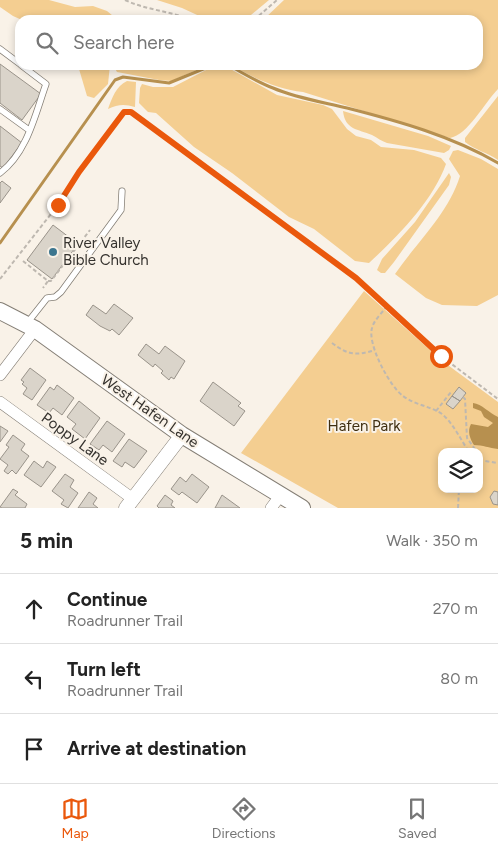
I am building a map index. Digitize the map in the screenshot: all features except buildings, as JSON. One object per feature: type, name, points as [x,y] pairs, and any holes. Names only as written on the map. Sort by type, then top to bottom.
[{"type":"main road","name":"West Hafen Lane","points":[[0,311],[31,326],[275,502],[302,508]]},
{"type":"street","points":[[0,375],[31,326]]},
{"type":"street","name":"Poppy Lane","points":[[0,402],[129,504]]},
{"type":"street","points":[[129,504],[182,435]]},
{"type":"lane","points":[[0,49],[15,61]]},
{"type":"lane","points":[[0,173],[22,149],[46,84],[27,70]]},
{"type":"lane","points":[[0,109],[28,130]]},
{"type":"lane","points":[[31,326],[46,298],[61,292],[121,210],[122,191]]},
{"type":"path","points":[[125,0],[152,10],[181,15]]},
{"type":"path","points":[[260,15],[277,0]]},
{"type":"path","points":[[0,279],[58,205],[108,132],[124,112],[131,112],[356,278],[441,356],[498,399]]},
{"type":"path","points":[[43,288],[48,281],[51,281],[90,230]]},
{"type":"path","points":[[23,261],[48,281]]},
{"type":"path","points":[[387,306],[372,328],[371,336],[375,350],[387,375],[398,392],[410,400],[436,411],[448,421],[466,448]]},
{"type":"path","points":[[332,343],[350,354],[363,354],[375,350]]},
{"type":"path","points":[[436,411],[451,392]]},
{"type":"path","points":[[463,397],[465,399],[467,438],[474,448]]},
{"type":"path","points":[[483,461],[498,463]]},
{"type":"path","points":[[458,508],[459,493]]},
{"type":"green space","points":[[0,0],[49,0],[75,7],[93,6],[107,11],[112,15],[15,15],[15,17],[0,7]]},
{"type":"green space","points":[[157,0],[269,0],[251,15],[197,15]]},
{"type":"green space","points":[[284,0],[498,0],[498,89],[470,125],[457,136],[450,138],[303,92],[275,86],[241,70],[483,70],[483,15],[268,15]]},
{"type":"green space","points":[[79,70],[109,70],[108,84],[94,98],[87,96]]},
{"type":"green space","points":[[116,70],[196,70],[171,81],[117,72]]},
{"type":"green space","points":[[206,70],[232,70],[277,95],[323,105],[332,109],[347,129],[356,136],[371,140],[381,147],[414,150],[441,158],[446,164],[440,178],[423,205],[391,242],[369,263],[355,261],[314,229],[289,217],[232,173],[194,147],[156,113],[148,112],[139,103],[142,84],[153,87],[173,87]]},
{"type":"green space","points":[[127,81],[136,82],[135,107],[122,105],[108,109],[117,89]]},
{"type":"green space","points":[[498,96],[498,160],[469,145],[465,142],[465,138]]},
{"type":"green space","points":[[343,111],[428,136],[451,146],[444,153],[387,143],[353,128],[346,122]]},
{"type":"green space","points":[[458,150],[481,159],[498,169],[498,295],[477,306],[442,305],[426,298],[395,274],[440,215],[455,190],[460,176],[449,159],[453,151]]},
{"type":"green space","points":[[449,173],[451,177],[449,185],[394,262],[385,273],[381,273],[377,270],[382,259],[415,222]]},
{"type":"green space","name":"Hafen Park","points":[[364,291],[441,360],[498,402],[498,508],[338,508],[241,453]]},
{"type":"shaded area","points":[[473,403],[498,417],[498,449],[474,445],[470,438],[471,424],[488,427],[493,423],[484,417],[481,411],[473,408]]},
{"type":"waterway","points":[[0,243],[115,80],[123,77],[169,83],[201,70]]},
{"type":"waterway","points":[[237,70],[261,83],[300,97],[366,113],[424,130],[480,153],[498,163]]},
{"type":"place","name":"River Valley Bible Church","points":[[53,252]]},
{"type":"route","points":[[58,205],[98,145],[124,112],[131,112],[356,278],[441,356]]}]
